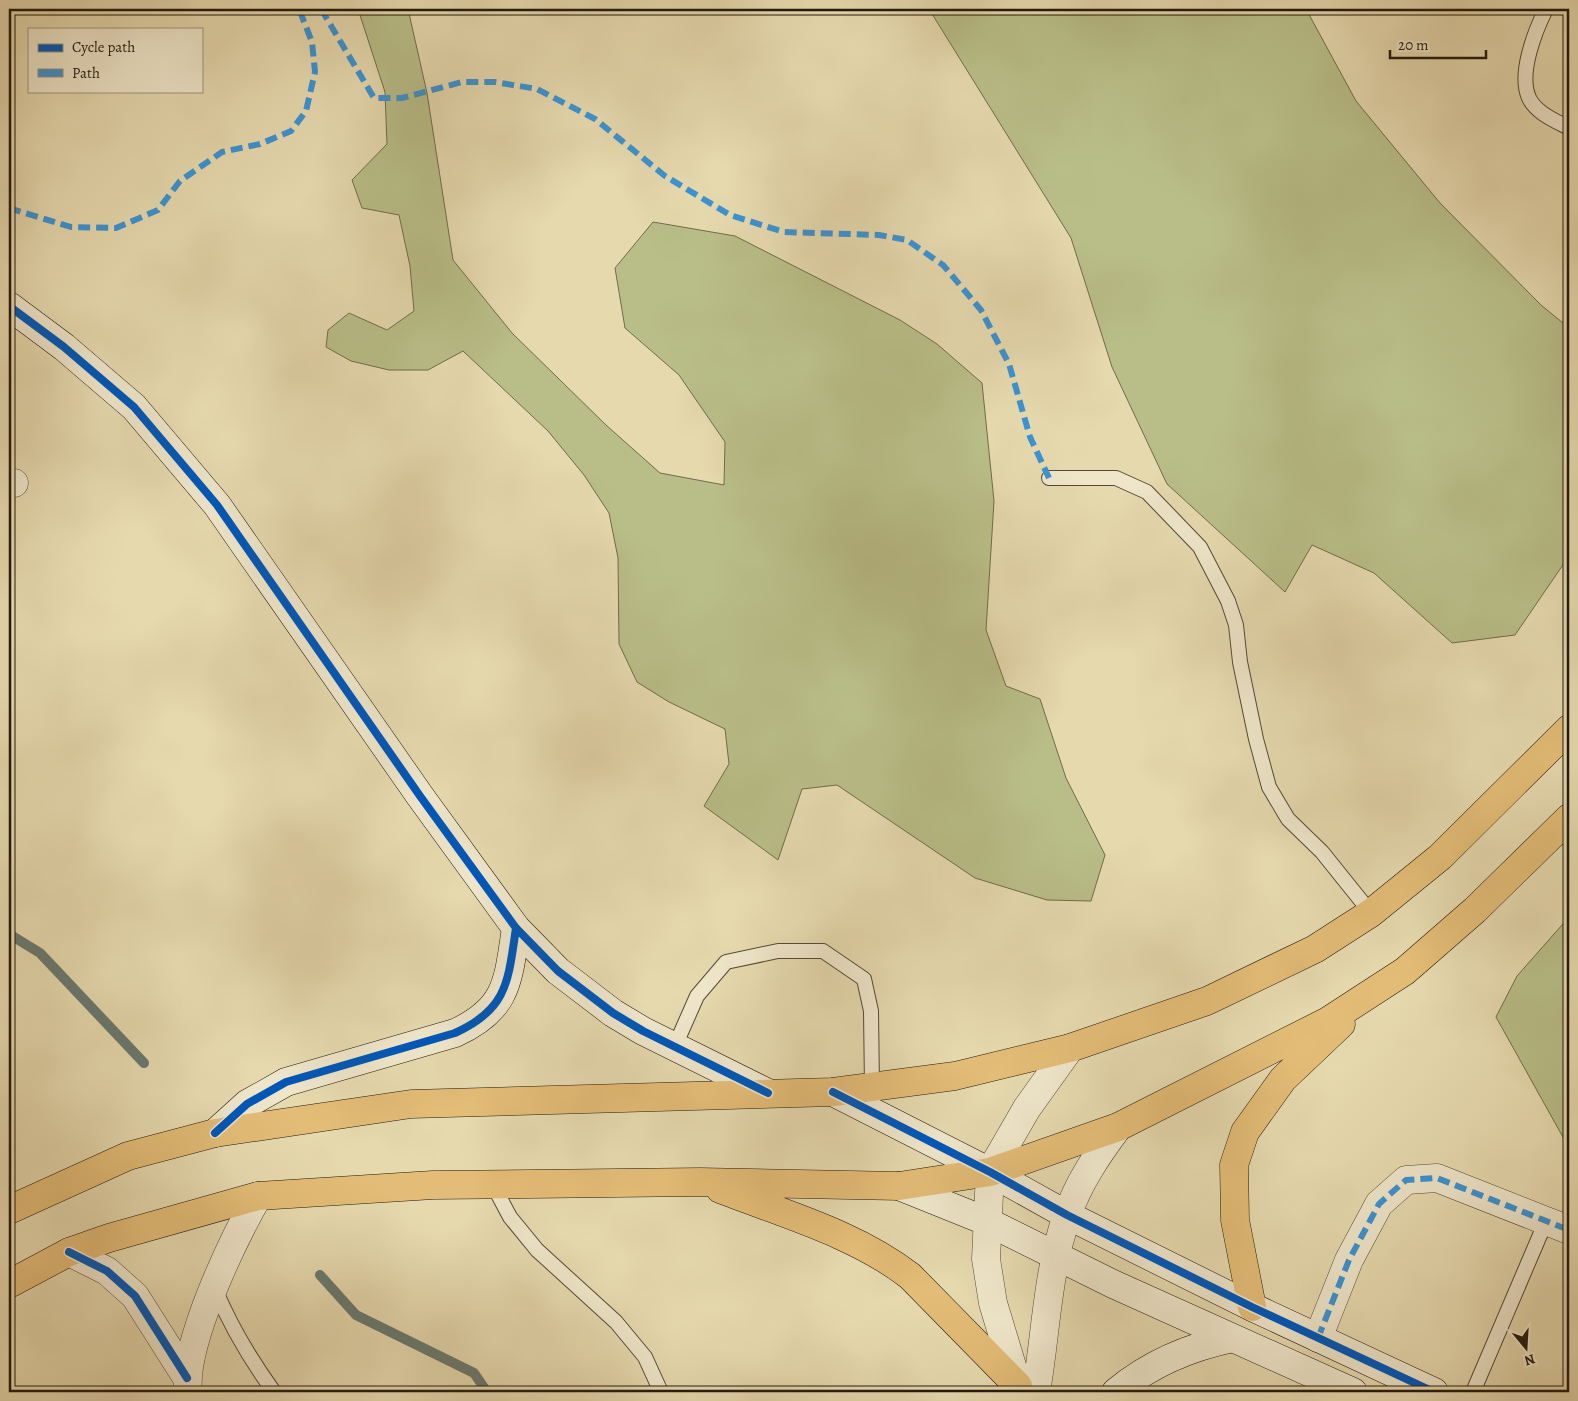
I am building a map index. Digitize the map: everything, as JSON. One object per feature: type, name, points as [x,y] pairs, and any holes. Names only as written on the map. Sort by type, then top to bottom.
[{"type":"highway","points":[[9,1210],[128,1156],[215,1133],[411,1104],[833,1092],[956,1076],[1070,1048],[1208,1000],[1315,949],[1371,913],[1440,857],[1569,729]]},
{"type":"highway","points":[[9,1284],[69,1252],[159,1223],[258,1196],[433,1185],[493,1184],[700,1182],[899,1186],[990,1172],[1118,1127],[1328,1021],[1405,971],[1475,910],[1569,818]]},
{"type":"highway","points":[[1252,1307],[1235,1220],[1234,1165],[1245,1132],[1283,1079],[1372,994]]},
{"type":"highway","points":[[700,1182],[802,1220],[894,1263],[910,1276],[1026,1390]]},
{"type":"street","points":[[9,306],[64,347],[134,406],[216,505],[420,796],[516,928],[558,971],[613,1013],[768,1093]]},
{"type":"street","points":[[215,1133],[248,1104],[286,1082],[455,1033],[473,1025],[488,1013],[504,989],[516,928]]},
{"type":"street","points":[[1026,1390],[992,1303],[986,1259],[986,1222],[990,1172],[1027,1108],[1070,1048]]},
{"type":"street","points":[[833,1092],[990,1172],[1067,1215],[1252,1307],[1434,1392]]},
{"type":"street","points":[[1026,1390],[1067,1215],[1094,1159],[1118,1127]]},
{"type":"street","points":[[1318,1338],[1349,1260],[1379,1204],[1406,1180],[1437,1178],[1558,1226]]},
{"type":"street","points":[[899,1186],[986,1222],[1352,1392]]},
{"type":"street","points":[[187,1385],[200,1327],[214,1288],[235,1237],[258,1196]]},
{"type":"street","points":[[69,1252],[107,1271],[135,1296],[187,1385]]},
{"type":"street","points":[[1116,1392],[1155,1365],[1180,1353],[1233,1338]]},
{"type":"lane","points":[[1546,9],[1533,35],[1526,78],[1529,99],[1546,116],[1569,128]]},
{"type":"lane","points":[[1049,478],[1116,478],[1147,492],[1200,547],[1228,602],[1236,625],[1242,672],[1256,739],[1269,787],[1288,819],[1322,852],[1371,913]]},
{"type":"lane","points":[[675,1046],[697,996],[726,962],[778,951],[823,951],[864,980],[871,1011],[872,1088]]},
{"type":"lane","points":[[493,1184],[510,1217],[538,1250],[616,1322],[628,1336],[645,1358],[661,1392]]},
{"type":"lane","points":[[1472,1392],[1558,1226]]},
{"type":"lane","points":[[214,1288],[231,1327],[247,1355],[274,1392]]},
{"type":"green space","points":[[358,9],[408,9],[427,93],[453,260],[512,333],[606,425],[660,473],[724,485],[725,442],[679,375],[625,328],[615,268],[653,222],[735,236],[900,320],[937,344],[982,383],[994,501],[986,630],[1006,686],[1040,699],[1066,778],[1105,855],[1091,901],[1047,900],[975,878],[837,785],[802,789],[778,860],[704,806],[729,764],[725,729],[669,702],[637,682],[619,644],[618,558],[609,513],[584,475],[548,431],[463,351],[428,370],[389,370],[351,361],[326,347],[328,330],[349,313],[387,330],[414,311],[410,266],[399,215],[362,208],[352,180],[387,144],[385,92]]},
{"type":"green space","points":[[929,9],[1306,9],[1356,101],[1440,203],[1541,305],[1569,328],[1569,556],[1515,635],[1452,643],[1374,573],[1312,545],[1285,592],[1167,484],[1112,367],[1071,238]]},
{"type":"green space","points":[[1569,917],[1569,1148],[1496,1017],[1517,976]]},
{"type":"waterway","points":[[9,934],[40,953],[144,1063]]},
{"type":"waterway","points":[[320,1275],[356,1315],[474,1373],[487,1392]]},
{"type":"marked path","points":[[9,208],[71,227],[116,228],[158,210],[180,181],[222,152],[260,144],[291,131],[306,111],[315,72],[312,42],[299,9]]},
{"type":"marked path","points":[[321,9],[374,98],[402,98],[462,82],[495,82],[537,89],[595,119],[665,176],[730,215],[784,232],[879,235],[907,240],[943,265],[981,310],[1009,364],[1030,437],[1049,478]]},
{"type":"marked path","points":[[9,483],[14,483]]},
{"type":"marked path","points":[[1318,1338],[1349,1260],[1379,1204],[1406,1180],[1437,1178],[1569,1230]]},
{"type":"cycle path","points":[[9,306],[64,347],[134,407],[217,505],[420,796],[516,928],[558,971],[613,1013],[643,1031],[768,1093]]},
{"type":"cycle path","points":[[215,1133],[247,1104],[286,1082],[455,1033],[473,1024],[486,1014],[502,991],[511,963],[516,928]]},
{"type":"cycle path","points":[[833,1092],[990,1172],[1067,1215],[1252,1307],[1434,1392]]},
{"type":"cycle path","points":[[69,1252],[107,1271],[135,1296],[187,1378]]}]
